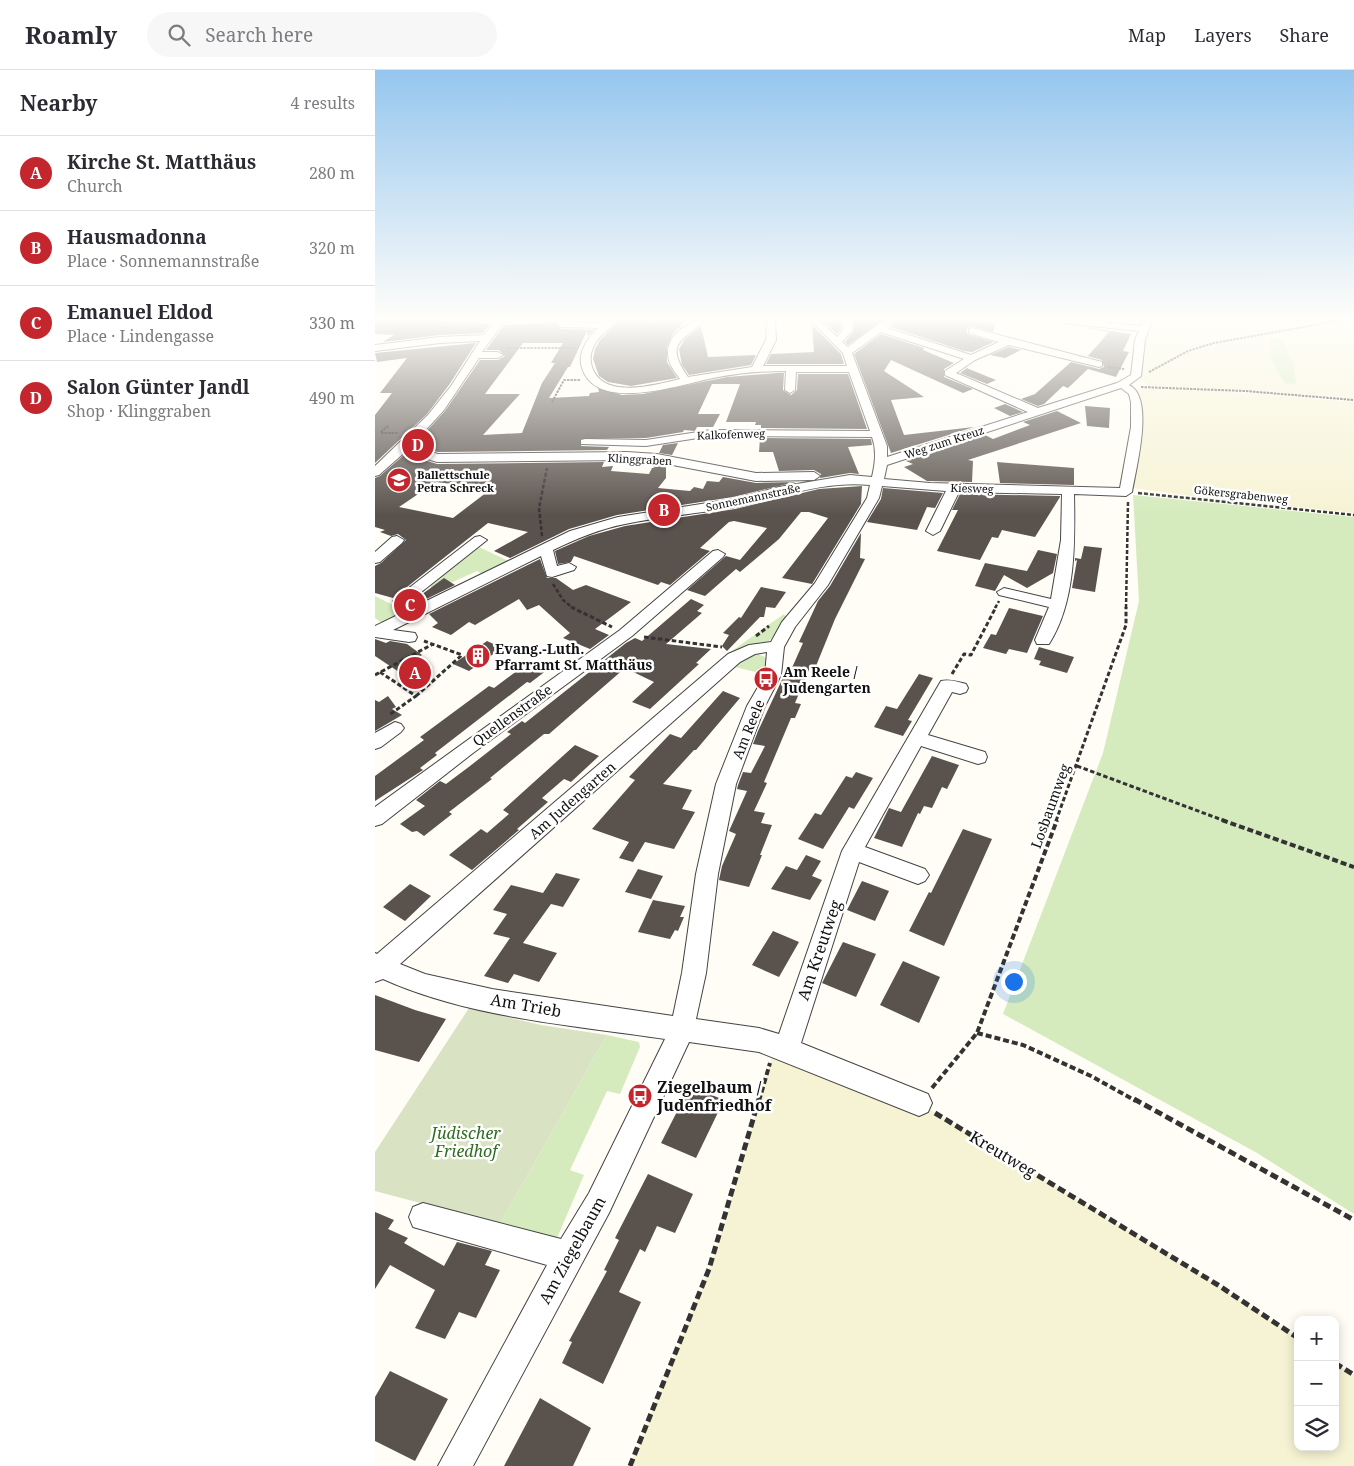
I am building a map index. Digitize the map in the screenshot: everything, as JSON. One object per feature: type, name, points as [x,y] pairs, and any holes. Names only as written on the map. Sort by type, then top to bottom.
[{"type":"street","points":[[376,470],[402,447],[449,397],[456,385]]},
{"type":"street","points":[[603,385],[621,390],[655,389],[672,385]]},
{"type":"street","points":[[790,385],[790,390]]},
{"type":"street","name":"Am Reele","points":[[682,1030],[694,973],[707,874],[726,784],[756,706],[773,675],[776,647],[788,625],[821,585],[873,498],[881,463],[881,446],[860,385]]},
{"type":"street","points":[[976,385],[1037,412]]},
{"type":"street","points":[[1121,385],[1131,389],[1135,396],[1137,414],[1127,492]]},
{"type":"street","name":"Weg zum Kreuz","points":[[881,463],[1121,385]]},
{"type":"street","name":"Kalkofenweg","points":[[585,442],[646,442],[711,433],[877,434]]},
{"type":"street","name":"Klinggraben","points":[[402,447],[437,458],[657,458],[756,477],[856,475],[877,481]]},
{"type":"street","name":"Sonnemannstraße","points":[[377,629],[415,613],[546,550],[575,534],[623,520],[734,503],[779,491],[825,482],[850,479],[877,481]]},
{"type":"street","name":"Kiesweg","points":[[877,481],[954,488],[1127,492]]},
{"type":"street","points":[[933,531],[954,488]]},
{"type":"street","points":[[1043,640],[1058,605],[1068,540],[1067,492]]},
{"type":"street","points":[[375,558],[397,540]]},
{"type":"street","points":[[415,613],[401,601],[480,540]]},
{"type":"street","points":[[546,550],[551,573],[569,567]]},
{"type":"street","name":"Quellenstraße","points":[[375,818],[467,748],[626,633],[718,554]]},
{"type":"street","points":[[1004,592],[1058,605]]},
{"type":"street","points":[[377,629],[409,637]]},
{"type":"street","name":"Am Judengarten","points":[[377,967],[734,658],[746,651],[763,646],[776,647]]},
{"type":"street","name":"Am Kreutweg","points":[[780,1047],[852,851],[916,738],[953,687]]},
{"type":"street","points":[[375,742],[389,723]]},
{"type":"street","points":[[916,738],[978,757]]},
{"type":"street","points":[[852,851],[918,875]]},
{"type":"street","name":"Am Trieb","points":[[377,967],[423,986],[547,1010],[682,1030]]},
{"type":"street","points":[[682,1030],[759,1040],[919,1103]]},
{"type":"street","name":"Am Ziegelbaum","points":[[455,1466],[568,1256],[599,1203],[682,1030]]},
{"type":"street","points":[[423,1216],[568,1256]]},
{"type":"path","points":[[552,402],[560,385]]},
{"type":"path","points":[[1124,385],[1235,390],[1354,400]]},
{"type":"path","points":[[389,425],[381,433],[404,433]]},
{"type":"path","points":[[546,550],[539,508],[549,458]]},
{"type":"path","name":"Gökersgrabenweg","points":[[1127,492],[1354,515]]},
{"type":"path","name":"Losbaumweg","points":[[919,1103],[977,1033],[1077,766],[1126,625],[1129,513],[1127,492]]},
{"type":"path","points":[[551,573],[557,594],[564,602],[580,613],[617,629]]},
{"type":"path","points":[[953,687],[964,654],[971,655],[1004,592]]},
{"type":"path","points":[[640,636],[719,647]]},
{"type":"path","points":[[375,675],[433,644],[462,655],[389,723]]},
{"type":"path","points":[[380,672],[416,696]]},
{"type":"path","points":[[1077,766],[1097,770],[1170,802],[1266,836],[1303,846],[1354,867]]},
{"type":"path","points":[[977,1033],[1023,1045],[1091,1076],[1354,1220]]},
{"type":"path","points":[[630,1466],[709,1269],[780,1047]]},
{"type":"path","name":"Kreutweg","points":[[919,1103],[1218,1285],[1294,1335]]},
{"type":"path","points":[[1339,1366],[1354,1375]]},
{"type":"shaded area","points":[[1354,385],[1354,399],[1246,390],[1149,386]]},
{"type":"shaded area","points":[[1141,389],[1197,389],[1354,402],[1354,513],[1198,497],[1134,488],[1139,415],[1137,392]]},
{"type":"shaded area","points":[[775,1046],[919,1103],[1218,1285],[1294,1335],[1294,1451],[1339,1451],[1339,1366],[1354,1375],[1354,1466],[630,1466],[709,1269],[726,1219]]},
{"type":"green space","points":[[1133,495],[1354,517],[1354,1214],[1257,1153],[1003,1014],[1103,753],[1139,601]]},
{"type":"green space","points":[[477,546],[515,564],[488,578],[477,571],[435,590],[427,584]]},
{"type":"green space","points":[[375,596],[407,612],[383,624],[375,618]]},
{"type":"green space","points":[[784,614],[786,617],[782,626],[769,641],[729,653]]},
{"type":"green space","points":[[758,654],[769,659],[764,674],[735,667],[743,660]]},
{"type":"green space","name":"Jüdischer Friedhof","points":[[469,1008],[541,1025],[607,1035],[500,1224],[375,1191],[375,1152]]},
{"type":"green space","points":[[607,1035],[639,1042],[640,1047],[620,1094],[607,1091],[570,1170],[584,1175],[557,1238],[500,1224]]},
{"type":"building","points":[[386,385],[449,385],[427,414],[375,463],[375,415],[392,393],[380,393]]},
{"type":"building","points":[[463,385],[492,385],[485,394],[520,394],[483,435],[522,433],[541,385],[557,385],[549,398],[589,396],[590,393],[599,392],[598,388],[622,395],[643,394],[687,385],[711,385],[698,414],[720,414],[713,427],[697,427],[695,431],[684,430],[683,432],[646,438],[580,439],[581,446],[609,447],[607,450],[438,452],[414,445],[445,411]]},
{"type":"building","points":[[740,385],[783,385],[783,390],[791,395],[797,390],[797,385],[852,385],[867,429],[761,428],[761,425],[755,425],[756,422],[726,422]]},
{"type":"building","points":[[866,385],[906,385],[924,397],[891,400],[904,435],[974,427],[891,453]]},
{"type":"building","points":[[946,385],[964,385],[973,389],[963,393]]},
{"type":"building","points":[[1045,385],[1071,385],[1068,388],[1063,386],[1044,404],[1038,406],[1021,399],[1035,394]]},
{"type":"building","points":[[1005,404],[1023,412],[1010,416],[994,408]]},
{"type":"building","points":[[1085,406],[1110,408],[1109,428],[1087,426]]},
{"type":"building","points":[[1057,411],[1081,423],[968,460],[973,461],[972,482],[927,481],[904,467],[913,464],[906,461],[985,435],[993,439],[1030,425],[1023,422]]},
{"type":"building","points":[[760,438],[871,439],[872,445],[848,447],[859,474],[850,473],[820,478],[821,474],[814,470],[779,471],[773,452],[759,452]]},
{"type":"building","points":[[678,443],[672,455],[659,453],[663,445]]},
{"type":"building","points":[[405,454],[437,464],[604,462],[602,467],[613,466],[611,471],[649,474],[652,468],[655,468],[653,467],[654,464],[657,464],[666,466],[666,478],[658,488],[690,491],[694,487],[703,489],[707,481],[719,482],[723,477],[756,483],[796,482],[733,497],[617,515],[569,529],[510,558],[494,551],[528,532],[488,523],[393,598],[375,593],[375,566],[381,563],[406,540],[398,534],[391,536],[380,532],[385,530],[375,527],[375,478],[380,476]],"holes":[[[436,482],[491,489],[453,518],[399,507]]]},
{"type":"building","points":[[997,462],[1074,468],[1074,485],[1000,483]]},
{"type":"building","points":[[862,486],[861,504],[812,584],[782,578],[828,518],[809,512],[801,512],[779,539],[740,572],[736,569],[705,596],[687,590],[726,556],[740,560],[767,528],[734,521],[729,522],[700,548],[710,551],[670,585],[661,582],[658,585],[574,556],[571,562],[558,564],[555,551],[589,536],[625,526],[735,509],[819,489]]},
{"type":"building","points":[[883,488],[943,493],[935,508],[927,507],[917,530],[867,522],[881,499]]},
{"type":"building","points":[[960,494],[1060,497],[1035,537],[1002,530],[998,538],[992,537],[980,560],[937,551],[958,510],[952,510]]},
{"type":"building","points":[[861,533],[860,558],[865,559],[835,619],[816,666],[811,665],[795,703],[801,704],[795,718],[791,718],[764,782],[767,783],[754,811],[765,813],[761,823],[772,825],[749,887],[719,880],[722,866],[736,834],[729,831],[747,791],[737,789],[738,785],[743,772],[751,773],[765,746],[753,744],[758,731],[787,669],[791,670],[803,643],[799,642],[818,601],[830,586]]},
{"type":"building","points":[[1084,546],[1102,548],[1095,592],[1072,588],[1077,560],[1075,561],[1075,558],[1081,559]]},
{"type":"building","points":[[1038,550],[1057,554],[1053,573],[1027,588],[1004,575],[995,591],[975,586],[985,563],[1027,571]]},
{"type":"building","points":[[540,559],[547,578],[556,578],[573,590],[586,585],[631,602],[595,629],[609,635],[590,649],[563,638],[570,633],[539,605],[527,610],[519,599],[475,625],[469,622],[451,635],[432,627],[438,623],[429,614]]},
{"type":"building","points":[[444,578],[455,585],[416,604],[413,601]]},
{"type":"building","points":[[761,587],[786,592],[775,608],[766,607],[764,617],[760,617],[727,651],[722,646],[729,635],[723,633],[739,617],[741,618]]},
{"type":"building","points":[[691,599],[704,605],[697,611],[702,613],[666,644],[711,649],[696,663],[699,664],[650,709],[632,702],[654,682],[625,668],[549,734],[544,734],[490,778],[492,779],[449,812],[452,814],[424,836],[417,831],[412,832],[400,824],[425,806],[416,800],[440,781],[446,784],[511,734],[507,732],[522,721],[525,723],[626,643],[635,638],[642,641]]},
{"type":"building","points":[[1009,608],[1043,616],[1027,653],[1009,649],[1006,654],[983,648],[991,634],[996,635]]},
{"type":"building","points":[[375,639],[386,643],[390,641],[407,644],[422,655],[399,672],[375,656]]},
{"type":"building","name":"Evang.-Luth. Pfarramt St. Matthäus","points":[[487,641],[502,648],[469,671],[453,664]]},
{"type":"building","points":[[1039,647],[1074,657],[1067,673],[1039,665],[1041,661],[1034,659]]},
{"type":"building","points":[[529,662],[547,670],[530,683],[527,682],[435,753],[437,755],[420,768],[423,770],[375,801],[375,776],[424,740],[420,737],[489,686],[494,688]]},
{"type":"building","points":[[919,674],[933,678],[908,720],[912,721],[903,736],[874,727],[886,706],[897,709]]},
{"type":"building","points":[[723,691],[740,698],[696,750],[663,784],[692,790],[682,809],[695,812],[674,849],[645,842],[633,862],[619,858],[629,842],[592,829],[635,780],[629,777],[670,734],[681,738]]},
{"type":"building","points":[[388,696],[396,707],[392,709],[402,715],[375,731],[375,700],[379,702]]},
{"type":"building","points":[[575,745],[599,756],[571,782],[564,779],[542,798],[548,802],[517,829],[519,830],[472,870],[449,855],[481,829],[487,833],[509,814],[503,810]]},
{"type":"building","points":[[932,756],[959,765],[947,789],[942,787],[932,808],[924,806],[920,814],[918,813],[902,847],[874,838],[889,808],[901,812]]},
{"type":"building","points":[[856,772],[873,778],[854,809],[849,807],[823,849],[798,839],[815,813],[821,815],[846,776],[852,778]]},
{"type":"building","points":[[963,829],[992,839],[944,946],[909,931],[929,892],[931,893]]},
{"type":"building","points":[[806,855],[821,861],[812,876],[822,880],[810,900],[771,889],[786,866],[797,870]]},
{"type":"building","points":[[638,869],[663,876],[651,899],[625,892]]},
{"type":"building","points":[[556,873],[580,879],[563,907],[551,904],[523,943],[557,953],[539,982],[514,974],[508,983],[484,976],[510,938],[493,934],[507,914],[493,910],[511,885],[543,893]]},
{"type":"building","points":[[862,881],[889,891],[875,921],[847,910]]},
{"type":"building","points":[[410,884],[431,896],[405,921],[383,907]]},
{"type":"building","points":[[653,900],[685,906],[680,917],[684,917],[678,931],[675,930],[670,939],[638,932]]},
{"type":"building","points":[[773,931],[799,942],[779,977],[752,965]]},
{"type":"building","points":[[843,942],[876,954],[856,997],[822,983]]},
{"type":"building","points":[[903,961],[940,977],[919,1023],[880,1005]]},
{"type":"building","points":[[375,995],[446,1019],[419,1062],[375,1050]]},
{"type":"building","points":[[690,1086],[724,1100],[696,1158],[661,1143]]},
{"type":"building","points":[[648,1174],[693,1194],[675,1233],[657,1226],[645,1252],[640,1249],[619,1292],[641,1302],[603,1384],[562,1363],[572,1342],[569,1341],[607,1271],[604,1270],[619,1240],[615,1238]]},
{"type":"building","points":[[375,1212],[394,1220],[388,1229],[408,1238],[404,1243],[444,1266],[457,1242],[492,1251],[485,1265],[500,1270],[476,1318],[459,1312],[445,1339],[415,1328],[435,1290],[390,1265],[375,1289]]},
{"type":"building","points":[[390,1371],[448,1399],[415,1461],[375,1441],[375,1397]]},
{"type":"building","points":[[540,1398],[591,1428],[573,1466],[504,1466]]},
{"type":"place","name":"Salon Günter Jandl","points":[[418,445]]},
{"type":"place","name":"Ballettschule Petra Schreck","points":[[399,480]]},
{"type":"place","name":"Hausmadonna","points":[[664,510]]},
{"type":"place","name":"Emanuel Eldod","points":[[410,605]]},
{"type":"place","name":"Evang.-Luth. Pfarramt St. Matthäus","points":[[478,656]]},
{"type":"place","name":"Kirche St. Matthäus","points":[[415,673]]},
{"type":"place","name":"Am Reele / Judengarten","points":[[766,679]]},
{"type":"place","name":"Ziegelbaum / Judenfriedhof","points":[[640,1096]]}]
